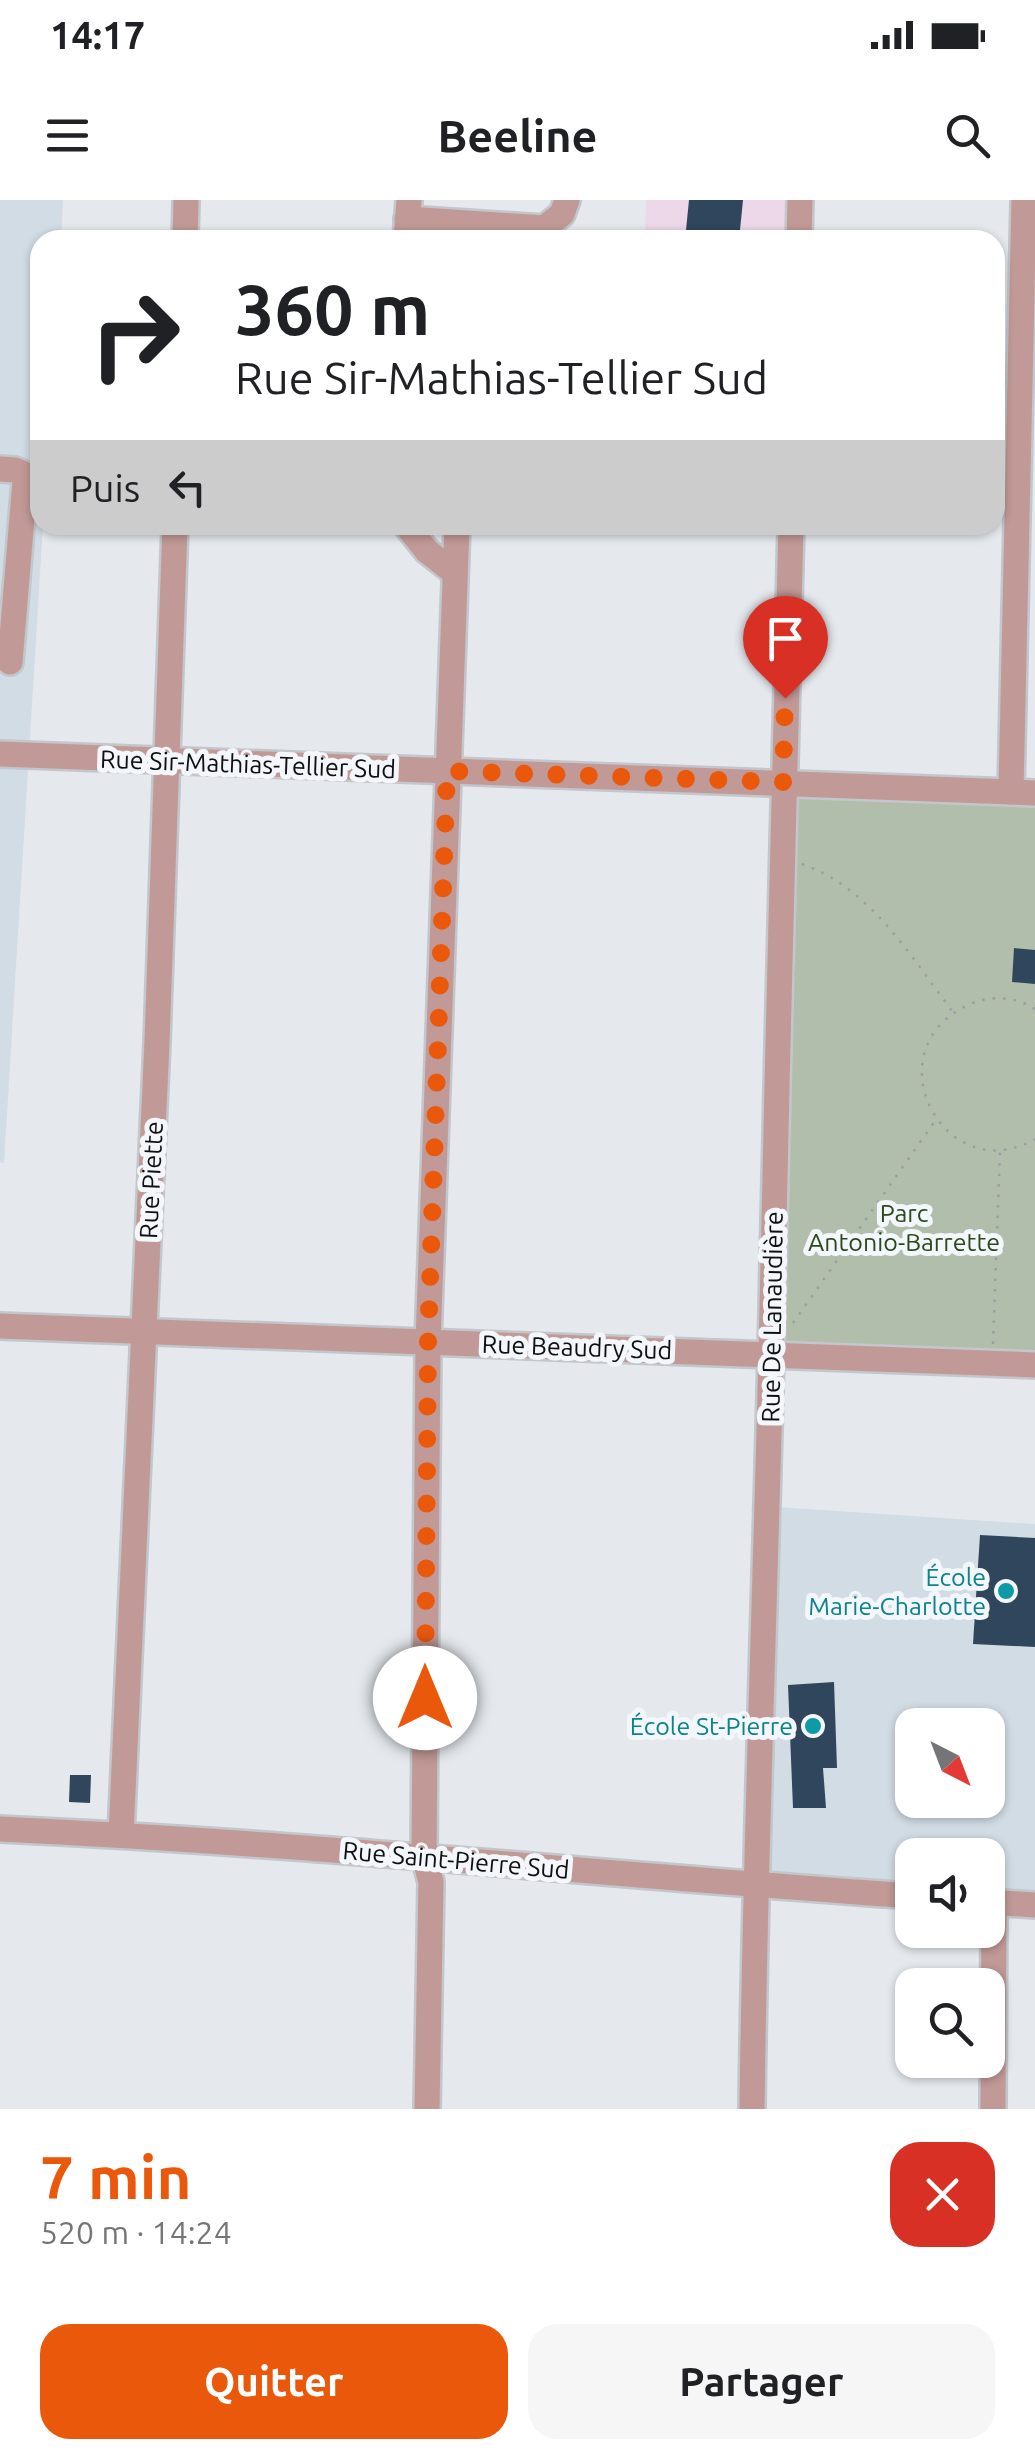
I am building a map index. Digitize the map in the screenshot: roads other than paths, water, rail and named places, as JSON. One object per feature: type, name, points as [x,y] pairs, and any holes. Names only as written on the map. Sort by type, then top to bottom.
[{"type":"street","points":[[185,230],[186,200]]},
{"type":"street","points":[[408,220],[544,228],[562,214],[567,200]]},
{"type":"street","points":[[799,230],[800,200]]},
{"type":"street","points":[[1023,792],[1024,200]]},
{"type":"street","points":[[0,469],[22,473],[26,482],[7,607],[10,662]]},
{"type":"street","name":"Rue Piette","points":[[121,1834],[175,535]]},
{"type":"street","points":[[414,535],[427,551],[456,573]]},
{"type":"street","points":[[427,2109],[432,1882],[424,1856],[428,1342],[457,535]]},
{"type":"street","name":"Rue De Lanaudière","points":[[752,2109],[790,535]]},
{"type":"street","name":"Rue Sir-Mathias-Tellier Sud","points":[[0,754],[1023,792]]},
{"type":"street","name":"Rue Beaudry Sud","points":[[0,1326],[1035,1365]]},
{"type":"street","name":"Rue Saint-Pierre Sud","points":[[0,1829],[424,1856],[895,1895]]},
{"type":"street","points":[[1005,1903],[1035,1905]]},
{"type":"street","points":[[991,1948],[992,2109]]},
{"type":"place","name":"École Marie-Charlotte","points":[[1006,1591]]},
{"type":"place","name":"École St-Pierre","points":[[813,1726]]},
{"type":"park label","name":"Parc Antonio-Barrette","points":[[904,1228]]}]
